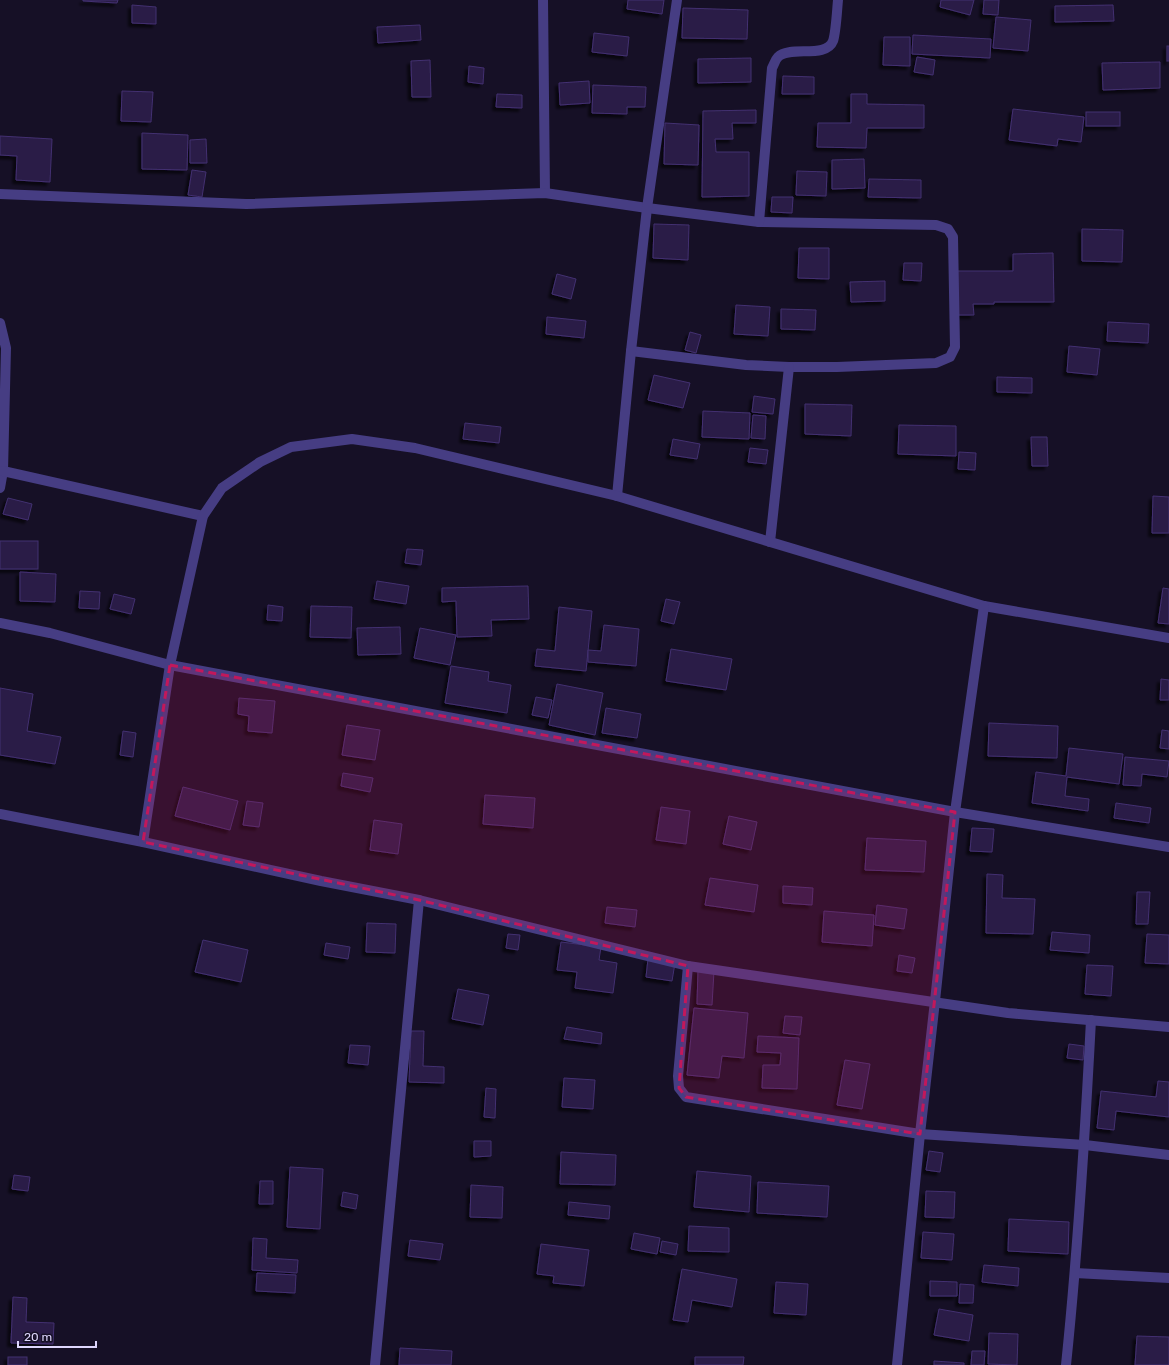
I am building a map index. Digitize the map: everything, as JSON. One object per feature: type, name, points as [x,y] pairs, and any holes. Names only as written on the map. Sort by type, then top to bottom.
[{"type":"street","points":[[543,0],[544,193]]},
{"type":"street","points":[[617,496],[647,208],[677,0]]},
{"type":"street","points":[[759,222],[772,68],[778,57],[786,53],[819,50],[826,48],[833,42],[838,0]]},
{"type":"street","points":[[0,194],[246,204],[544,193],[759,222],[936,225],[948,228],[953,237],[955,347],[950,357],[936,363],[837,367],[789,367],[746,365],[631,351]]},
{"type":"street","points":[[0,323],[6,348],[3,471],[0,488]]},
{"type":"street","points":[[770,542],[789,367]]},
{"type":"street","points":[[143,842],[170,665],[203,516],[222,488],[260,462],[291,446],[352,439],[415,448],[617,496],[984,606],[1169,638]]},
{"type":"street","points":[[3,471],[203,516]]},
{"type":"street","points":[[897,1365],[920,1134],[955,812],[984,606]]},
{"type":"street","points":[[0,623],[50,632],[170,665],[955,812],[1169,847]]},
{"type":"street","points":[[0,814],[143,842],[322,881],[419,900],[688,966],[935,1001],[1008,1013],[1169,1028]]},
{"type":"street","points":[[375,1365],[419,900]]},
{"type":"street","points":[[688,966],[678,1076],[679,1088],[686,1097],[920,1134],[1085,1146],[1169,1154]]},
{"type":"street","points":[[1066,1365],[1085,1146],[1091,1020]]},
{"type":"street","points":[[1075,1273],[1169,1278]]},
{"type":"highlighted area","points":[[170,665],[955,812],[920,1134],[686,1097],[679,1088],[688,966],[419,900],[143,842]]},
{"type":"building","points":[[83,0],[118,0],[117,3]]},
{"type":"building","points":[[628,0],[664,0],[662,14],[627,9]]},
{"type":"building","points":[[941,0],[974,0],[970,15],[940,7]]},
{"type":"building","points":[[984,0],[999,0],[998,15],[983,14]]},
{"type":"building","points":[[132,5],[156,7],[156,24],[132,23]]},
{"type":"building","points":[[1113,5],[1114,21],[1055,22],[1055,6]]},
{"type":"building","points":[[683,8],[748,10],[747,39],[682,38]]},
{"type":"building","points":[[996,17],[1031,20],[1028,51],[993,48]]},
{"type":"building","points":[[420,25],[421,40],[378,43],[377,27]]},
{"type":"building","points":[[594,33],[629,37],[627,56],[592,52]]},
{"type":"building","points":[[913,35],[991,39],[990,58],[912,54]]},
{"type":"building","points":[[884,37],[910,37],[910,66],[883,65]]},
{"type":"building","points":[[1167,46],[1169,46],[1169,61],[1167,61]]},
{"type":"building","points":[[917,57],[935,60],[933,75],[914,72]]},
{"type":"building","points":[[751,58],[751,82],[698,83],[698,59]]},
{"type":"building","points":[[430,60],[431,97],[412,97],[411,61]]},
{"type":"building","points":[[1160,62],[1160,88],[1103,90],[1102,63]]},
{"type":"building","points":[[469,66],[484,68],[483,84],[468,82]]},
{"type":"building","points":[[783,76],[814,77],[814,94],[782,94]]},
{"type":"building","points":[[589,81],[590,103],[560,105],[559,83]]},
{"type":"building","points":[[593,85],[646,87],[645,107],[627,107],[627,114],[592,113]]},
{"type":"building","points":[[122,91],[153,92],[151,122],[121,121]]},
{"type":"building","points":[[497,94],[522,95],[522,108],[496,107]]},
{"type":"building","points":[[851,94],[867,94],[867,104],[924,105],[924,128],[867,128],[866,148],[817,147],[818,123],[851,123]]},
{"type":"building","points":[[1013,109],[1084,117],[1081,142],[1058,139],[1057,146],[1009,140]]},
{"type":"building","points":[[756,110],[756,123],[732,123],[733,139],[715,139],[716,152],[749,152],[749,196],[702,197],[703,111]]},
{"type":"building","points":[[1086,112],[1120,112],[1120,126],[1086,126]]},
{"type":"building","points":[[665,123],[699,125],[698,165],[664,164]]},
{"type":"building","points":[[142,133],[188,135],[187,170],[142,169]]},
{"type":"building","points":[[0,136],[52,139],[50,182],[16,180],[17,156],[0,155]]},
{"type":"building","points":[[206,139],[207,163],[190,163],[190,140]]},
{"type":"building","points":[[864,159],[865,188],[832,189],[832,160]]},
{"type":"building","points":[[192,170],[206,172],[202,197],[188,195]]},
{"type":"building","points":[[797,171],[827,172],[826,196],[796,195]]},
{"type":"building","points":[[869,179],[921,180],[921,198],[868,197]]},
{"type":"building","points":[[772,197],[793,197],[792,213],[771,212]]},
{"type":"building","points":[[654,224],[689,225],[688,260],[653,258]]},
{"type":"building","points":[[1082,229],[1123,230],[1122,262],[1082,261]]},
{"type":"building","points":[[799,248],[829,248],[829,279],[798,278]]},
{"type":"building","points":[[1053,253],[1054,302],[994,302],[994,304],[973,304],[974,315],[956,315],[956,271],[1013,271],[1013,254]]},
{"type":"building","points":[[904,263],[922,263],[921,281],[903,280]]},
{"type":"building","points":[[557,274],[576,279],[571,299],[552,294]]},
{"type":"building","points":[[885,281],[885,301],[851,302],[850,282]]},
{"type":"building","points":[[736,305],[770,307],[768,336],[734,334]]},
{"type":"building","points":[[781,309],[816,310],[815,330],[781,329]]},
{"type":"building","points":[[547,317],[586,321],[584,338],[546,334]]},
{"type":"building","points":[[1108,322],[1149,324],[1148,343],[1107,341]]},
{"type":"building","points":[[690,332],[701,335],[696,353],[685,350]]},
{"type":"building","points":[[1069,346],[1100,349],[1097,375],[1067,372]]},
{"type":"building","points":[[654,375],[690,383],[683,408],[648,400]]},
{"type":"building","points":[[997,377],[1032,378],[1032,393],[997,392]]},
{"type":"building","points":[[754,396],[775,399],[773,414],[752,412]]},
{"type":"building","points":[[805,404],[852,405],[851,436],[805,434]]},
{"type":"building","points":[[703,411],[750,413],[749,439],[702,437]]},
{"type":"building","points":[[753,415],[766,416],[765,439],[751,438]]},
{"type":"building","points":[[465,423],[501,427],[499,443],[463,439]]},
{"type":"building","points":[[899,425],[956,426],[956,456],[898,454]]},
{"type":"building","points":[[1031,437],[1047,437],[1048,466],[1032,466]]},
{"type":"building","points":[[673,439],[700,444],[697,459],[670,455]]},
{"type":"building","points":[[750,448],[768,450],[766,464],[748,462]]},
{"type":"building","points":[[959,452],[976,453],[975,470],[958,469]]},
{"type":"building","points":[[1153,496],[1169,497],[1169,533],[1152,533]]},
{"type":"building","points":[[8,498],[32,504],[28,520],[3,514]]},
{"type":"building","points":[[0,541],[38,541],[38,569],[0,569]]},
{"type":"building","points":[[407,549],[423,550],[421,565],[405,563]]},
{"type":"building","points":[[20,572],[56,574],[55,602],[20,601]]},
{"type":"building","points":[[377,581],[409,586],[406,604],[374,599]]},
{"type":"building","points":[[528,586],[529,619],[491,620],[492,636],[457,637],[456,601],[442,602],[442,588]]},
{"type":"building","points":[[1163,588],[1169,589],[1169,624],[1158,623]]},
{"type":"building","points":[[80,591],[100,592],[99,609],[79,608]]},
{"type":"building","points":[[114,594],[135,599],[131,614],[110,609]]},
{"type":"building","points":[[666,599],[680,602],[674,624],[661,621]]},
{"type":"building","points":[[268,605],[283,607],[282,621],[267,620]]},
{"type":"building","points":[[311,606],[352,607],[351,638],[310,637]]},
{"type":"building","points":[[559,607],[592,611],[586,671],[535,666],[537,649],[555,651]]},
{"type":"building","points":[[604,625],[639,629],[636,666],[588,662],[588,650],[601,651]]},
{"type":"building","points":[[400,627],[401,654],[358,655],[357,628]]},
{"type":"building","points":[[420,628],[456,635],[450,665],[414,658]]},
{"type":"building","points":[[671,649],[732,659],[726,690],[666,681]]},
{"type":"building","points":[[451,666],[489,672],[488,681],[511,685],[507,713],[445,703]]},
{"type":"building","points":[[1161,679],[1169,680],[1169,700],[1160,700]]},
{"type":"building","points":[[557,684],[603,693],[595,735],[549,725]]},
{"type":"building","points":[[0,688],[33,694],[27,731],[61,737],[55,764],[0,755]]},
{"type":"building","points":[[536,697],[552,700],[548,718],[532,715]]},
{"type":"building","points":[[239,698],[275,701],[272,733],[248,731],[249,716],[238,714]]},
{"type":"building","points":[[606,708],[641,714],[637,738],[602,733]]},
{"type":"building","points":[[989,723],[1058,726],[1057,758],[988,756]]},
{"type":"building","points":[[347,725],[380,730],[375,760],[342,755]]},
{"type":"building","points":[[1162,730],[1169,731],[1169,749],[1160,748]]},
{"type":"building","points":[[123,731],[136,733],[133,757],[120,755]]},
{"type":"building","points":[[1069,748],[1123,754],[1119,784],[1067,777],[1065,796],[1089,799],[1088,811],[1032,803],[1036,772],[1066,776]]},
{"type":"building","points":[[1125,757],[1169,761],[1167,777],[1142,774],[1141,786],[1123,785]]},
{"type":"building","points":[[343,773],[373,778],[370,792],[341,786]]},
{"type":"building","points":[[183,787],[238,801],[230,830],[175,816]]},
{"type":"building","points":[[485,795],[535,798],[533,828],[483,824]]},
{"type":"building","points":[[247,801],[263,803],[259,827],[243,825]]},
{"type":"building","points":[[1116,803],[1151,808],[1149,823],[1114,818]]},
{"type":"building","points":[[661,807],[690,811],[686,844],[656,840]]},
{"type":"building","points":[[729,816],[757,822],[751,850],[723,844]]},
{"type":"building","points":[[374,820],[402,824],[398,854],[370,850]]},
{"type":"building","points":[[972,828],[994,829],[992,852],[970,851]]},
{"type":"building","points":[[867,838],[926,841],[924,872],[865,870]]},
{"type":"building","points":[[987,874],[1003,875],[1002,898],[1035,899],[1033,934],[986,933]]},
{"type":"building","points":[[710,878],[758,885],[754,912],[705,905]]},
{"type":"building","points":[[783,886],[813,888],[812,905],[783,903]]},
{"type":"building","points":[[1137,892],[1150,892],[1148,924],[1136,924]]},
{"type":"building","points":[[877,905],[907,909],[904,929],[875,925]]},
{"type":"building","points":[[607,907],[637,910],[635,927],[605,923]]},
{"type":"building","points":[[824,911],[874,915],[872,946],[822,942]]},
{"type":"building","points":[[367,923],[396,924],[395,953],[366,952]]},
{"type":"building","points":[[1052,932],[1090,935],[1089,953],[1050,950]]},
{"type":"building","points":[[508,934],[520,935],[518,950],[506,948]]},
{"type":"building","points":[[1147,934],[1169,935],[1169,964],[1145,963]]},
{"type":"building","points":[[203,940],[248,950],[241,982],[195,972]]},
{"type":"building","points":[[561,942],[601,947],[599,960],[617,963],[613,993],[575,988],[577,972],[557,970]]},
{"type":"building","points":[[326,943],[350,947],[348,959],[324,955]]},
{"type":"building","points":[[899,955],[915,958],[912,973],[897,971]]},
{"type":"building","points":[[648,959],[675,963],[672,981],[646,977]]},
{"type":"building","points":[[1087,965],[1113,966],[1111,996],[1085,994]]},
{"type":"building","points":[[698,970],[714,971],[712,1005],[697,1004]]},
{"type":"building","points":[[458,989],[489,995],[483,1025],[452,1019]]},
{"type":"building","points":[[694,1008],[748,1013],[744,1058],[722,1056],[719,1078],[687,1075]]},
{"type":"building","points":[[785,1016],[802,1017],[800,1035],[783,1033]]},
{"type":"building","points":[[567,1027],[602,1033],[601,1044],[564,1039]]},
{"type":"building","points":[[411,1031],[424,1031],[423,1066],[444,1067],[444,1083],[409,1082]]},
{"type":"building","points":[[758,1036],[799,1038],[797,1089],[762,1088],[763,1065],[780,1065],[781,1053],[757,1052]]},
{"type":"building","points":[[1069,1044],[1084,1046],[1083,1060],[1067,1058]]},
{"type":"building","points":[[350,1045],[370,1046],[368,1065],[348,1063]]},
{"type":"building","points":[[845,1060],[870,1064],[862,1109],[837,1105]]},
{"type":"building","points":[[564,1078],[595,1080],[593,1109],[562,1107]]},
{"type":"building","points":[[1158,1081],[1169,1082],[1169,1117],[1116,1111],[1114,1130],[1097,1128],[1101,1091],[1156,1097]]},
{"type":"building","points":[[486,1088],[496,1089],[495,1118],[484,1117]]},
{"type":"building","points":[[474,1141],[491,1141],[491,1156],[474,1157]]},
{"type":"building","points":[[929,1151],[943,1153],[940,1172],[926,1170]]},
{"type":"building","points":[[561,1152],[616,1155],[615,1185],[560,1184]]},
{"type":"building","points":[[290,1167],[323,1169],[320,1229],[287,1227]]},
{"type":"building","points":[[697,1171],[751,1176],[749,1212],[694,1207]]},
{"type":"building","points":[[14,1175],[30,1177],[28,1191],[12,1189]]},
{"type":"building","points":[[260,1181],[273,1181],[273,1204],[259,1204]]},
{"type":"building","points":[[758,1182],[829,1186],[827,1217],[757,1213]]},
{"type":"building","points":[[471,1185],[503,1187],[502,1218],[470,1217]]},
{"type":"building","points":[[926,1191],[955,1192],[954,1218],[925,1217]]},
{"type":"building","points":[[343,1192],[358,1195],[356,1209],[341,1206]]},
{"type":"building","points":[[569,1202],[610,1206],[609,1219],[568,1215]]},
{"type":"building","points":[[1009,1219],[1069,1222],[1068,1254],[1008,1251]]},
{"type":"building","points":[[689,1226],[729,1228],[729,1252],[688,1251]]},
{"type":"building","points":[[923,1232],[954,1234],[952,1260],[921,1258]]},
{"type":"building","points":[[634,1233],[660,1238],[657,1254],[631,1249]]},
{"type":"building","points":[[253,1238],[267,1239],[266,1258],[298,1260],[297,1273],[252,1270]]},
{"type":"building","points":[[410,1240],[443,1244],[440,1260],[408,1256]]},
{"type":"building","points":[[662,1241],[678,1244],[676,1255],[660,1252]]},
{"type":"building","points":[[541,1244],[589,1250],[584,1286],[553,1283],[554,1276],[537,1274]]},
{"type":"building","points":[[984,1265],[1019,1268],[1018,1286],[982,1282]]},
{"type":"building","points":[[682,1269],[737,1279],[732,1307],[692,1300],[688,1322],[673,1320]]},
{"type":"building","points":[[257,1273],[296,1275],[295,1293],[256,1291]]},
{"type":"building","points":[[930,1281],[957,1282],[957,1296],[930,1296]]},
{"type":"building","points":[[776,1282],[808,1284],[806,1315],[774,1313]]},
{"type":"building","points":[[960,1284],[974,1285],[973,1303],[959,1303]]},
{"type":"building","points":[[13,1297],[27,1298],[26,1322],[54,1323],[53,1344],[11,1343]]},
{"type":"building","points":[[939,1309],[973,1315],[969,1341],[934,1335]]},
{"type":"building","points":[[989,1333],[1018,1334],[1017,1365],[988,1364]]},
{"type":"building","points":[[1137,1336],[1169,1337],[1169,1365],[1135,1365]]},
{"type":"building","points":[[400,1348],[452,1351],[451,1365],[399,1365]]},
{"type":"building","points":[[972,1351],[985,1351],[984,1365],[971,1365]]},
{"type":"building","points":[[8,1357],[27,1357],[27,1365],[8,1365]]},
{"type":"building","points":[[695,1357],[744,1357],[743,1365],[695,1365]]},
{"type":"building","points":[[934,1361],[964,1363],[964,1365],[934,1365]]}]
